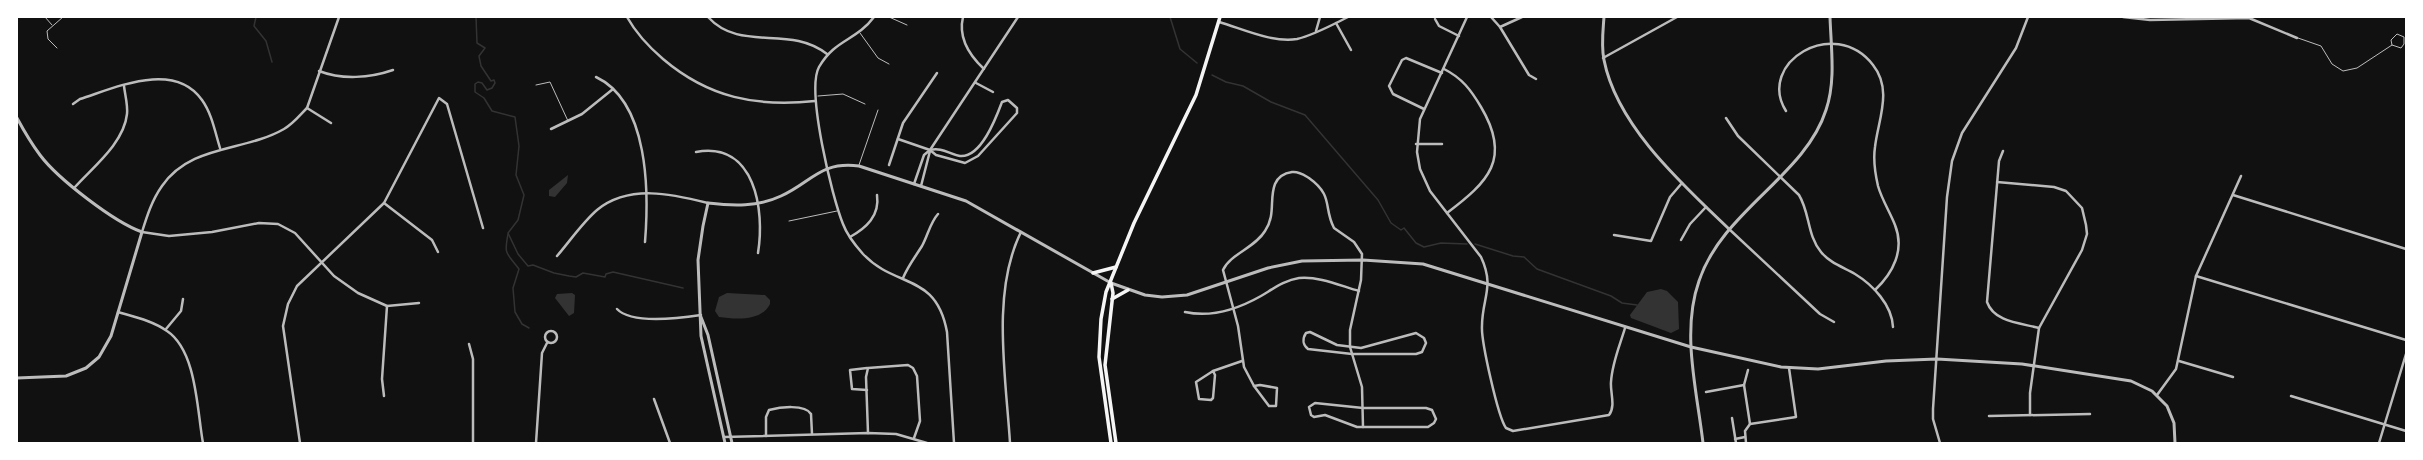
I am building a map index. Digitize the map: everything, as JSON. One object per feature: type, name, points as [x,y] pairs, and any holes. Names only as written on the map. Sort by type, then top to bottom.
[{"type":"main road","points":[[1111,443],[1099,357],[1103,303],[1134,223],[1196,95],[1220,17]]},
{"type":"main road","points":[[1093,273],[1116,268]]},
{"type":"main road","points":[[1111,283],[1112,298],[1105,365],[1116,443]]},
{"type":"main road","points":[[1112,298],[1128,290]]},
{"type":"street","points":[[17,378],[66,376],[86,368],[99,357],[107,345],[153,201],[171,176],[182,166],[220,148],[267,137],[285,128],[307,108],[338,17]]},
{"type":"street","points":[[627,17],[640,36],[678,71],[720,93],[739,99],[780,104],[815,101]]},
{"type":"street","points":[[708,17],[720,28],[733,34],[804,40],[828,54]]},
{"type":"street","points":[[874,17],[859,33],[834,46],[816,74],[815,101],[817,119],[838,211],[850,237],[864,255],[873,263],[922,287],[932,296],[945,320],[954,443]]},
{"type":"street","points":[[964,17],[964,42],[972,58],[984,69]]},
{"type":"street","points":[[914,184],[924,155],[930,150],[976,83],[1018,17]]},
{"type":"street","points":[[1316,31],[1320,17]]},
{"type":"street","points":[[1219,22],[1276,38],[1296,39],[1348,17]]},
{"type":"street","points":[[1467,17],[1424,109],[1418,129],[1416,144],[1418,159],[1425,181],[1447,213],[1481,257],[1487,272],[1489,290],[1482,316],[1483,341],[1504,425],[1513,431],[1609,415],[1612,408],[1610,383],[1612,369],[1625,328]]},
{"type":"street","points":[[1491,17],[1500,27],[1529,75],[1536,79]]},
{"type":"street","points":[[1500,27],[1522,17]]},
{"type":"street","points":[[1604,17],[1603,58],[1612,85],[1625,111],[1660,159],[1729,229],[1820,314],[1834,322]]},
{"type":"street","points":[[1603,58],[1677,17]]},
{"type":"street","points":[[1703,443],[1691,347],[1693,306],[1699,281],[1706,261],[1729,229],[1812,140],[1826,110],[1832,81],[1830,17]]},
{"type":"street","points":[[1940,443],[1933,419],[1947,197],[1952,161],[1962,133],[2016,48],[2028,17]]},
{"type":"street","points":[[2123,17],[2150,20],[2245,18],[2259,21],[2297,38]]},
{"type":"street","points":[[1435,19],[1439,26],[1459,36]]},
{"type":"street","points":[[1336,23],[1351,50]]},
{"type":"street","points":[[1786,111],[1779,94],[1783,74],[1790,62],[1808,48],[1831,42],[1853,48],[1866,58],[1878,72],[1883,91],[1874,162],[1880,195],[1895,225],[1898,246],[1891,272],[1875,290]]},
{"type":"street","points":[[1424,109],[1393,94],[1389,86],[1406,58],[1442,73]]},
{"type":"street","points":[[1444,69],[1463,80],[1471,90],[1490,122],[1495,145],[1493,162],[1486,179],[1477,190],[1447,213]]},
{"type":"street","points":[[319,71],[341,76],[355,77],[383,74],[394,70]]},
{"type":"street","points":[[889,165],[903,124],[937,74]]},
{"type":"street","points":[[596,77],[613,89],[622,98],[636,123],[646,193],[645,242]]},
{"type":"street","points":[[73,104],[80,99],[148,79],[174,81],[200,96],[208,111],[220,148]]},
{"type":"street","points":[[976,83],[993,92]]},
{"type":"street","points":[[75,187],[106,154],[120,133],[127,114],[124,86]]},
{"type":"street","points":[[551,129],[590,109],[613,89]]},
{"type":"street","points":[[300,443],[283,326],[288,304],[295,289],[384,203],[439,98],[447,104],[483,228]]},
{"type":"street","points":[[898,139],[930,150],[936,156],[961,163],[973,161],[1017,113],[1017,108],[1008,100],[1002,102],[990,133],[972,154],[965,156],[938,148],[930,150]]},
{"type":"street","points":[[307,108],[331,123]]},
{"type":"street","points":[[17,118],[40,155],[75,187],[111,216],[142,232],[169,236],[212,232],[259,223],[278,224],[295,233],[347,287],[370,300],[387,306],[418,303]]},
{"type":"street","points":[[1726,118],[1738,136],[1780,175],[1802,200],[1811,235],[1822,252],[1830,261],[1856,274],[1875,290],[1888,308],[1893,327]]},
{"type":"street","points":[[1416,144],[1442,144]]},
{"type":"street","points":[[696,152],[709,150],[736,160],[750,177],[758,204],[761,231],[758,253]]},
{"type":"street","points":[[921,186],[930,150]]},
{"type":"street","points":[[2003,151],[1999,161],[1987,302],[1991,311],[1997,316],[2038,328]]},
{"type":"street","points":[[557,256],[598,209],[618,199],[646,193],[680,196],[708,202],[745,206],[758,204],[781,196],[828,167],[859,166],[966,201],[1111,283],[1128,290],[1151,296],[1172,297],[1199,292],[1288,262],[1363,260],[1423,264],[1625,328],[1691,347],[1789,368],[1818,369],[1886,361],[1937,359],[2034,365],[2131,381],[2146,387],[2157,395],[2171,416],[2175,429],[2175,443]]},
{"type":"street","points":[[1254,386],[1276,387],[1276,406],[1269,406],[1254,386],[1242,361],[1234,308],[1223,275],[1225,266],[1254,245],[1266,231],[1272,216],[1275,184],[1281,176],[1291,172],[1301,173],[1321,188],[1328,202],[1334,228],[1358,246],[1363,260],[1359,291],[1351,320],[1350,347],[1361,378],[1363,427]]},
{"type":"street","points":[[2157,395],[2170,379],[2179,361],[2196,276],[2241,176]]},
{"type":"street","points":[[1997,182],[2054,187],[2066,191],[2082,208],[2085,217],[2087,234],[2082,250],[2038,328],[2030,415]]},
{"type":"street","points":[[1614,235],[1651,241],[1670,197],[1682,183]]},
{"type":"street","points":[[2233,195],[2406,249]]},
{"type":"street","points":[[850,237],[870,222],[877,206],[877,196]]},
{"type":"street","points":[[708,202],[702,226],[698,260],[701,336],[725,443]]},
{"type":"street","points":[[384,203],[432,240],[438,252]]},
{"type":"street","points":[[1681,240],[1690,224],[1706,207]]},
{"type":"street","points":[[903,278],[910,262],[926,237],[932,220],[938,214]]},
{"type":"street","points":[[1010,443],[1002,308],[1007,276],[1016,242],[1021,232]]},
{"type":"street","points":[[2196,276],[2406,340]]},
{"type":"street","points":[[1185,312],[1202,315],[1234,308],[1279,285],[1300,278],[1316,279],[1359,291]]},
{"type":"street","points":[[166,330],[181,311],[183,299]]},
{"type":"street","points":[[384,396],[382,379],[387,306]]},
{"type":"street","points":[[617,310],[625,315],[645,318],[679,318],[700,315]]},
{"type":"street","points":[[118,312],[145,320],[166,330],[174,337],[188,360],[203,443]]},
{"type":"street","points":[[700,315],[708,335],[732,443]]},
{"type":"street","points":[[536,443],[542,353],[547,343],[545,335],[548,332],[554,332],[556,340],[551,344],[547,343]]},
{"type":"street","points":[[1310,332],[1337,345],[1366,347],[1413,333],[1422,336],[1426,343],[1422,352],[1416,354],[1352,354],[1308,349],[1304,344],[1303,338],[1310,332]]},
{"type":"street","points":[[469,344],[473,359],[473,443]]},
{"type":"street","points":[[2379,443],[2406,354]]},
{"type":"street","points":[[1213,371],[1215,375],[1213,398],[1211,400],[1199,399],[1196,382],[1213,371],[1242,361]]},
{"type":"street","points":[[2179,361],[2233,377]]},
{"type":"street","points":[[867,390],[852,390],[850,370],[908,365],[915,370],[920,421],[914,438]]},
{"type":"street","points":[[868,368],[868,433]]},
{"type":"street","points":[[1750,424],[1796,417],[1789,368]]},
{"type":"street","points":[[1746,443],[1745,431],[1750,424],[1744,385],[1748,370]]},
{"type":"street","points":[[1706,392],[1744,385]]},
{"type":"street","points":[[2291,396],[2406,431]]},
{"type":"street","points":[[654,399],[670,443]]},
{"type":"street","points":[[1315,403],[1363,408],[1426,408],[1432,410],[1436,419],[1434,423],[1428,427],[1363,427],[1347,425],[1325,415],[1314,417],[1310,415],[1308,410],[1310,405],[1315,403]]},
{"type":"street","points":[[766,436],[766,417],[769,410],[800,408],[806,409],[811,414],[812,434]]},
{"type":"street","points":[[1989,416],[2090,414]]},
{"type":"street","points":[[1732,418],[1736,443]]},
{"type":"street","points":[[723,437],[868,433],[896,434],[927,443]]},
{"type":"street","points":[[1735,439],[1745,437]]},
{"type":"lane","points":[[45,17],[52,25]]},
{"type":"lane","points":[[57,48],[47,35],[52,25],[63,17]]},
{"type":"lane","points":[[889,17],[907,25]]},
{"type":"lane","points":[[859,33],[878,58],[889,64]]},
{"type":"lane","points":[[2400,34],[2404,37],[2403,46],[2398,48],[2392,45],[2390,40],[2393,36],[2400,34]]},
{"type":"lane","points":[[2297,38],[2321,46],[2332,64],[2343,71],[2357,68],[2392,45]]},
{"type":"lane","points":[[536,85],[550,82],[568,121]]},
{"type":"lane","points":[[815,96],[843,94],[865,104]]},
{"type":"lane","points":[[859,166],[878,110]]},
{"type":"lane","points":[[789,221],[838,211]]},
{"type":"shaded area","points":[[568,175],[567,183],[555,197],[549,196],[549,190]]},
{"type":"shaded area","points":[[1661,289],[1667,291],[1678,302],[1679,329],[1671,333],[1631,318],[1630,315],[1647,292]]},
{"type":"shaded area","points":[[572,293],[575,295],[574,313],[569,316],[555,298],[557,294]]},
{"type":"shaded area","points":[[727,293],[765,295],[770,300],[770,304],[766,310],[754,317],[740,319],[719,317],[715,311],[719,297]]},
{"type":"waterway","points":[[256,17],[254,26],[266,41],[272,62]]},
{"type":"waterway","points":[[476,17],[477,43],[485,48],[479,56],[481,66],[491,81],[494,80],[495,83],[492,88],[487,90],[482,83],[478,82],[475,84],[475,92],[484,98],[492,111],[515,117],[519,146],[516,175],[524,195],[518,220],[508,233],[518,254],[528,266],[533,265],[554,273],[576,277],[583,273],[605,277],[606,274],[613,272],[683,288]]},
{"type":"waterway","points":[[1170,17],[1180,49],[1197,63]]},
{"type":"waterway","points":[[1212,75],[1226,82],[1243,86],[1271,102],[1305,115],[1378,200],[1391,223],[1401,230],[1404,228],[1416,243],[1424,247],[1441,243],[1467,244]]},
{"type":"waterway","points":[[508,234],[506,250],[519,269],[513,288],[515,312],[522,324],[529,328]]},
{"type":"waterway","points":[[1475,244],[1513,256],[1524,257],[1537,269],[1611,296],[1622,303],[1637,305]]}]
